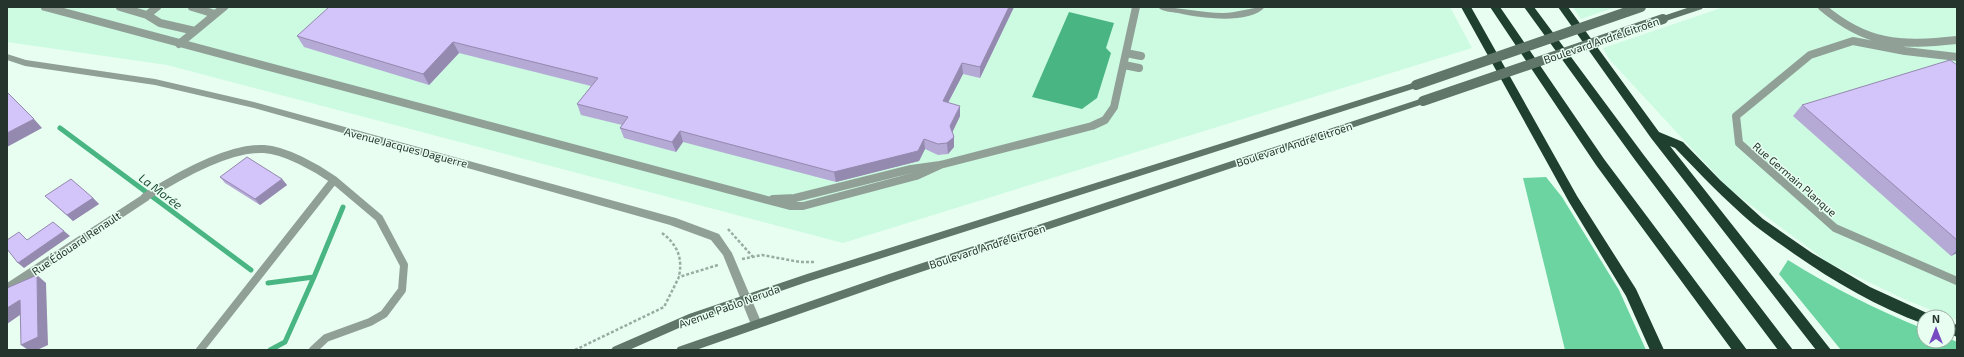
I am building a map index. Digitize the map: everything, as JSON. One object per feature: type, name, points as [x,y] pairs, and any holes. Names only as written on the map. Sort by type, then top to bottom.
[{"type":"highway","points":[[1466,7],[1573,199],[1631,293],[1657,350]]},
{"type":"highway","points":[[1495,7],[1600,162],[1740,350]]},
{"type":"highway","points":[[1529,7],[1639,157],[1786,350]]},
{"type":"highway","points":[[1563,7],[1655,134],[1824,350]]},
{"type":"highway","points":[[1655,134],[1679,145],[1716,184],[1759,222],[1808,257],[1865,291],[1916,315]]},
{"type":"main road","name":"Boulevard André Citroën","points":[[844,266],[1416,85],[1640,7]]},
{"type":"main road","name":"Boulevard André Citroën","points":[[756,324],[889,278],[1698,8]]},
{"type":"main road","name":"Avenue Pablo Neruda","points":[[617,350],[693,317],[844,266]]},
{"type":"main road","points":[[682,350],[756,324]]},
{"type":"street","points":[[1162,7],[1215,17],[1240,15],[1261,7]]},
{"type":"street","name":"Avenue Jacques Daguerre","points":[[7,57],[25,63],[155,82],[254,105],[672,220],[715,237],[731,261],[756,324]]},
{"type":"street","name":"Avenue Jacques Daguerre","points":[[7,65],[25,63]]},
{"type":"street","name":"Rue Édouard Renault","points":[[7,289],[146,197]]},
{"type":"lane","points":[[45,7],[790,206],[803,206],[916,176],[940,165],[1092,126],[1105,120],[1114,108],[1136,7]]},
{"type":"lane","points":[[120,7],[147,14],[160,23],[195,31]]},
{"type":"lane","points":[[147,14],[158,7]]},
{"type":"lane","points":[[192,7],[215,14]]},
{"type":"lane","points":[[179,44],[224,7]]},
{"type":"lane","points":[[1822,7],[1841,23],[1867,36],[1888,41],[1929,44],[1957,40]]},
{"type":"lane","name":"Rue Germain Planque","points":[[1957,57],[1905,51],[1853,40],[1810,55],[1736,116],[1739,143],[1836,228],[1957,281]]},
{"type":"lane","points":[[1126,53],[1141,56]]},
{"type":"lane","points":[[1124,65],[1139,68]]},
{"type":"lane","points":[[146,197],[162,186],[192,170],[229,156],[264,149],[275,151],[327,174],[379,218],[404,265],[402,290],[384,314],[370,322],[326,338],[313,350]]},
{"type":"lane","points":[[200,350],[334,180]]},
{"type":"path","points":[[575,350],[664,307],[682,268],[681,255],[675,243],[660,232]]},
{"type":"path","points":[[679,277],[731,261],[762,255],[800,262],[815,262]]},
{"type":"shaded area","points":[[7,7],[1450,7],[1472,48],[843,243],[167,65],[7,42]]},
{"type":"shaded area","points":[[1573,7],[1616,7],[1581,19]]},
{"type":"shaded area","points":[[1724,7],[1957,7],[1957,320],[1956,309],[1929,309],[1906,300],[1829,263],[1729,189],[1609,59],[1603,48]]},
{"type":"shaded area","points":[[1069,12],[1114,23],[1106,48],[1111,53],[1097,98],[1082,109],[1032,97]]},
{"type":"shaded area","points":[[1546,177],[1562,197],[1619,290],[1646,350],[1565,350],[1523,178]]},
{"type":"shaded area","points":[[1788,260],[1854,298],[1916,326],[1916,349],[1956,349],[1956,342],[1957,350],[1841,350],[1779,274]]},
{"type":"building","points":[[329,7],[1009,7],[980,67],[962,63],[943,101],[960,106],[950,126],[954,137],[947,143],[938,144],[924,139],[918,151],[834,172],[680,131],[672,142],[620,128],[628,117],[577,104],[598,78],[453,42],[423,74],[297,36]]},
{"type":"building","points":[[1950,60],[1957,65],[1957,240],[1802,105]]},
{"type":"building","points":[[7,92],[34,119],[7,133]]},
{"type":"building","points":[[247,157],[282,179],[255,199],[220,177]]},
{"type":"building","points":[[71,179],[93,198],[67,215],[45,196]]},
{"type":"building","points":[[53,222],[64,231],[18,263],[7,249],[7,240],[19,232],[27,240]]},
{"type":"building","points":[[37,275],[38,337],[21,345],[20,300],[7,308],[7,288]]},
{"type":"waterway","name":"La Morée","points":[[60,128],[251,270]]},
{"type":"waterway","name":"La Morée","points":[[314,277],[343,207]]},
{"type":"waterway","name":"La Morée","points":[[268,283],[314,277]]},
{"type":"waterway","name":"La Morée","points":[[270,350],[285,342],[314,277]]}]
